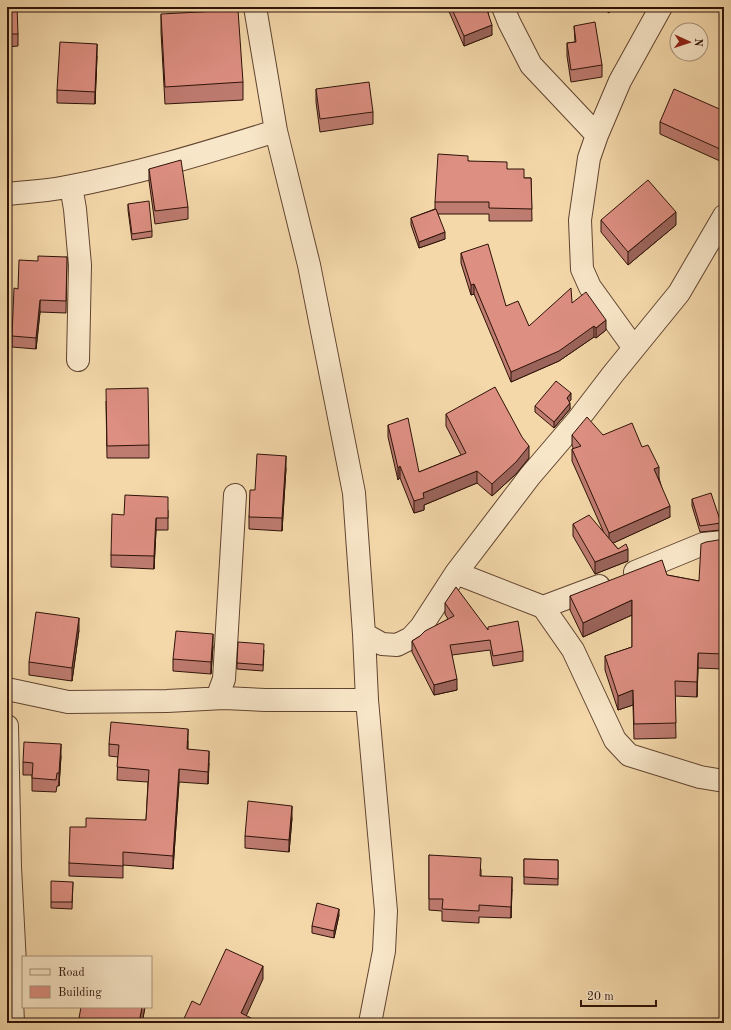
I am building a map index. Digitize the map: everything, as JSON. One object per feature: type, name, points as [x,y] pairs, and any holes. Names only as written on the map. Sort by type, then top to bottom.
[{"type":"street","points":[[255,7],[276,131],[309,265],[354,493],[367,700],[386,911],[384,951],[370,1023]]},
{"type":"street","points":[[503,7],[531,65],[597,135]]},
{"type":"street","points":[[634,348],[590,287],[582,269],[580,220],[589,158],[597,135],[620,81],[661,7]]},
{"type":"street","points":[[7,194],[71,186],[161,165],[276,131]]},
{"type":"street","points":[[71,186],[75,209],[80,265],[78,360]]},
{"type":"street","points":[[364,634],[382,644],[397,645],[411,638],[421,627],[456,573],[530,476],[577,421],[717,243],[724,216]]},
{"type":"street","points":[[217,698],[224,679],[235,495]]},
{"type":"street","points":[[542,607],[615,580],[703,544],[724,542]]},
{"type":"street","points":[[456,573],[542,607],[573,650],[615,740],[629,755],[700,777],[724,781]]},
{"type":"street","points":[[7,689],[68,702],[167,701],[217,698],[265,700],[367,700]]},
{"type":"street","points":[[7,726],[10,867],[15,964],[12,999],[13,1023]]},
{"type":"building","points":[[7,7],[17,7],[18,34],[7,34]]},
{"type":"building","points":[[451,7],[486,7],[492,25],[464,36]]},
{"type":"building","points":[[238,10],[243,82],[165,87],[161,14]]},
{"type":"building","points":[[595,22],[602,65],[571,70],[567,43],[576,42],[574,26]]},
{"type":"building","points":[[60,42],[97,44],[95,92],[57,90]]},
{"type":"building","points":[[369,82],[373,112],[320,119],[316,89]]},
{"type":"building","points":[[674,89],[724,111],[724,139],[720,149],[660,122]]},
{"type":"building","points":[[438,154],[468,156],[468,161],[507,162],[507,169],[524,169],[524,178],[531,178],[532,209],[489,208],[489,202],[435,202]]},
{"type":"building","points":[[181,160],[188,207],[155,211],[149,169]]},
{"type":"building","points":[[648,180],[676,212],[628,252],[601,220]]},
{"type":"building","points":[[149,201],[152,231],[132,234],[128,204]]},
{"type":"building","points":[[436,209],[445,232],[419,242],[411,218]]},
{"type":"building","points":[[488,244],[506,306],[518,301],[529,326],[571,288],[572,303],[586,292],[606,320],[596,328],[594,326],[559,351],[511,372],[474,284],[471,285],[461,253]]},
{"type":"building","points":[[38,256],[67,257],[66,301],[40,300],[36,338],[12,336],[14,288],[18,289],[19,260],[38,261]]},
{"type":"building","points":[[556,381],[571,393],[567,398],[570,403],[554,422],[535,406]]},
{"type":"building","points":[[495,387],[522,437],[529,446],[516,462],[492,484],[477,471],[423,493],[424,498],[414,501],[400,466],[398,468],[388,425],[408,418],[419,472],[466,453],[446,414]]},
{"type":"building","points":[[148,388],[149,445],[107,446],[106,389]]},
{"type":"building","points":[[587,417],[603,435],[632,423],[642,447],[648,445],[659,467],[654,469],[670,506],[609,533],[572,449],[581,446],[572,435]]},
{"type":"building","points":[[257,454],[286,456],[282,518],[249,517],[250,490],[255,490]]},
{"type":"building","points":[[711,493],[721,523],[700,526],[692,499]]},
{"type":"building","points":[[125,495],[168,497],[168,518],[156,518],[154,556],[111,555],[112,514],[124,515]]},
{"type":"building","points":[[589,515],[618,549],[626,544],[628,549],[595,562],[573,524]]},
{"type":"building","points":[[724,539],[723,654],[698,653],[697,682],[675,681],[676,723],[634,724],[633,690],[618,696],[605,656],[632,647],[632,600],[583,623],[570,596],[662,560],[667,575],[699,581],[701,544]]},
{"type":"building","points":[[456,587],[488,630],[488,627],[518,621],[523,651],[493,656],[490,640],[450,645],[457,679],[434,685],[412,641],[425,631],[454,616],[445,603]]},
{"type":"building","points":[[36,612],[79,618],[72,668],[29,662]]},
{"type":"building","points":[[176,631],[213,634],[211,662],[173,659]]},
{"type":"building","points":[[238,642],[264,644],[263,665],[237,663]]},
{"type":"building","points":[[111,722],[188,729],[187,749],[209,751],[208,772],[179,769],[173,856],[123,852],[123,866],[69,863],[70,827],[86,827],[86,818],[146,820],[149,770],[117,767],[119,745],[109,744]]},
{"type":"building","points":[[24,742],[61,744],[59,773],[57,773],[56,780],[32,778],[33,763],[23,762]]},
{"type":"building","points":[[248,801],[292,806],[289,840],[245,836]]},
{"type":"building","points":[[429,855],[481,858],[480,876],[512,877],[511,907],[479,905],[479,911],[442,909],[443,899],[429,899]]},
{"type":"building","points":[[524,859],[558,860],[558,879],[524,877]]},
{"type":"building","points":[[51,881],[73,882],[72,902],[51,902]]},
{"type":"building","points":[[317,903],[339,909],[334,931],[312,926]]},
{"type":"building","points":[[226,949],[263,966],[241,1013],[261,1023],[182,1023],[192,1001],[200,1005]]},
{"type":"building","points":[[81,1008],[142,1008],[139,1023],[104,1023],[79,1018]]}]
